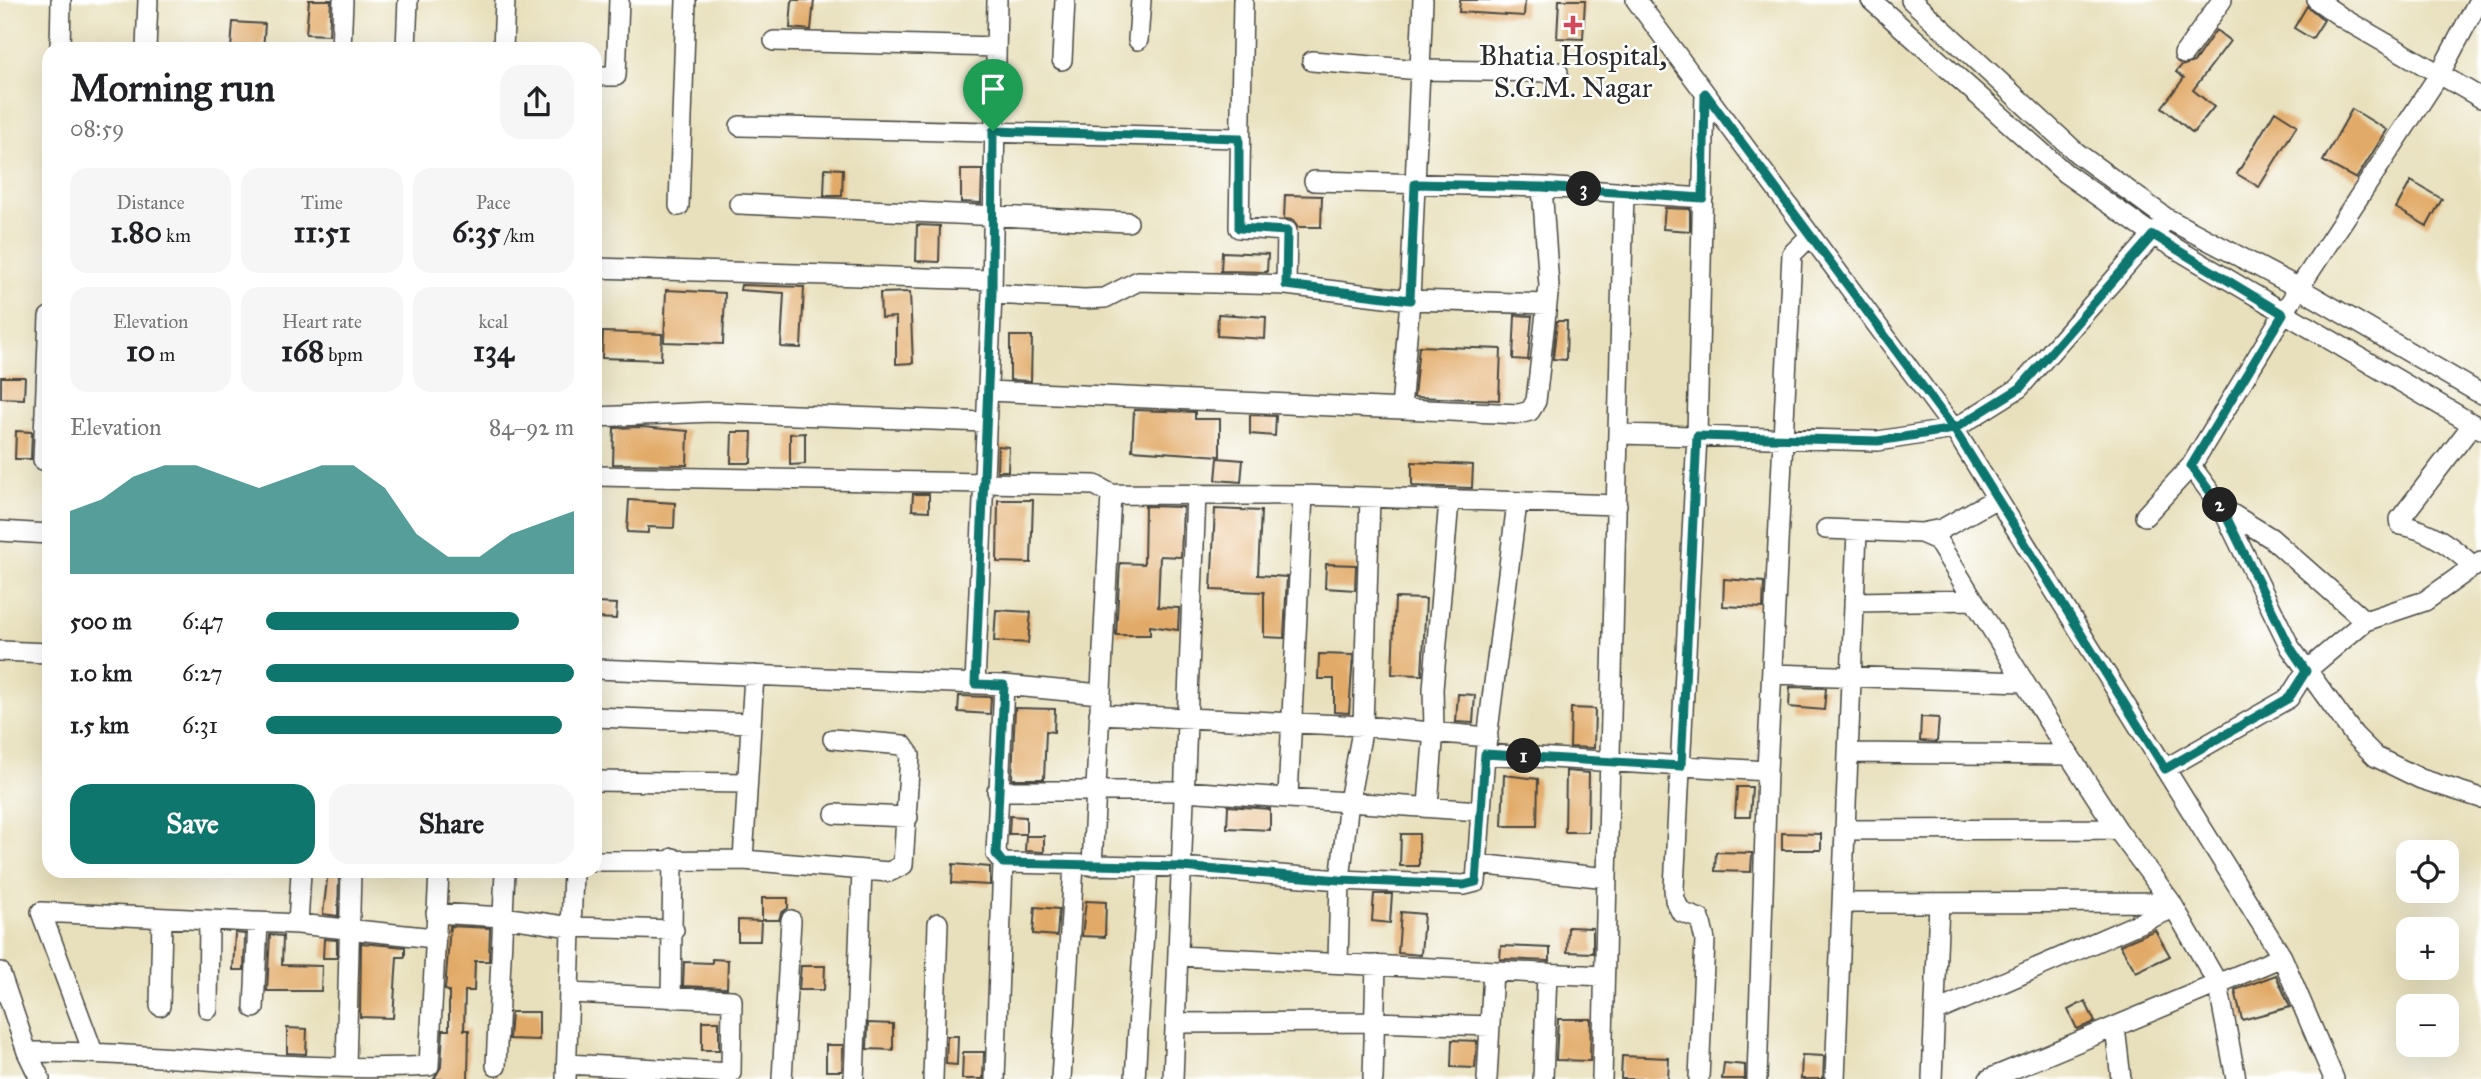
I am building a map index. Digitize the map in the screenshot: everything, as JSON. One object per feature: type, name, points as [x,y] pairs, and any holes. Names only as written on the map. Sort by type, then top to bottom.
[{"type":"street","points":[[60,42],[61,0]]},
{"type":"street","points":[[146,42],[148,0]]},
{"type":"street","points":[[341,42],[343,0]]},
{"type":"street","points":[[406,42],[408,0]]},
{"type":"street","points":[[503,42],[506,0]]},
{"type":"street","points":[[602,76],[617,76],[619,0]]},
{"type":"street","points":[[679,206],[686,0]]},
{"type":"street","points":[[975,684],[988,391],[997,0]]},
{"type":"street","points":[[1062,60],[1065,0]]},
{"type":"street","points":[[1138,40],[1140,0]]},
{"type":"street","points":[[1243,0],[1239,228],[1287,231],[1286,285]]},
{"type":"street","points":[[1401,409],[1410,300],[1423,0]]},
{"type":"street","points":[[1636,0],[1954,429],[2282,957],[2334,1079]]},
{"type":"street","points":[[1871,0],[2065,173],[2153,235],[2477,426],[2400,519],[2400,525],[2412,527],[2453,546],[2477,564],[2425,601],[2365,621],[2306,671],[2289,698],[2165,769]]},
{"type":"street","points":[[1911,0],[2077,153],[2166,218],[2299,288],[2481,394]]},
{"type":"street","points":[[2184,54],[2222,0]]},
{"type":"street","points":[[2317,0],[2439,75],[2481,97]]},
{"type":"street","points":[[2146,516],[2191,466],[2299,288],[2439,75],[2479,0]]},
{"type":"street","points":[[774,41],[996,47]]},
{"type":"street","points":[[1312,61],[1420,69],[1558,72]]},
{"type":"street","points":[[1699,1079],[1705,940],[1700,919],[1681,912],[1675,900],[1674,888],[1697,436],[1705,93]]},
{"type":"street","points":[[740,126],[1239,138]]},
{"type":"street","points":[[1314,181],[1542,187],[1703,198]]},
{"type":"street","points":[[988,391],[1519,414],[1530,411],[1536,401],[1549,286],[1542,187]]},
{"type":"street","points":[[1602,1079],[1624,191]]},
{"type":"street","points":[[739,204],[1128,222]]},
{"type":"street","points":[[1619,434],[1878,441],[1954,429],[2020,388],[2166,218]]},
{"type":"street","points":[[1757,1079],[1767,771],[1791,254],[1811,235]]},
{"type":"street","points":[[602,268],[991,287],[1084,299],[1105,298],[1138,281],[1286,285],[1410,300],[1546,304]]},
{"type":"street","points":[[602,417],[712,412],[986,422]]},
{"type":"street","points":[[2191,466],[2222,508],[2290,647],[2354,735],[2376,757],[2421,779],[2481,798]]},
{"type":"street","points":[[602,475],[982,481],[1095,485],[1111,494],[1304,495],[1617,505]]},
{"type":"street","points":[[1061,1079],[1083,866],[1096,790],[1111,494]]},
{"type":"street","points":[[1187,1079],[1173,1079],[1196,494]]},
{"type":"street","points":[[1288,796],[1304,495]]},
{"type":"street","points":[[1338,962],[1340,880],[1349,802],[1363,726],[1370,497]]},
{"type":"street","points":[[1825,529],[1921,533],[1942,529],[1997,498]]},
{"type":"street","points":[[1428,805],[1434,730],[1433,689],[1449,501]]},
{"type":"street","points":[[1003,863],[1181,867],[1340,880],[1464,885],[1476,882],[1487,745],[1517,503]]},
{"type":"street","points":[[2222,508],[2270,538],[2365,621]]},
{"type":"street","points":[[0,530],[42,533]]},
{"type":"street","points":[[1835,1079],[1857,531]]},
{"type":"street","points":[[1921,533],[1937,540],[2069,755],[2172,905],[2218,984],[2236,1079]]},
{"type":"street","points":[[1854,602],[1974,600]]},
{"type":"street","points":[[0,651],[42,653]]},
{"type":"street","points":[[602,669],[1004,685],[1100,694]]},
{"type":"street","points":[[1772,674],[2024,682]]},
{"type":"street","points":[[743,860],[754,675]]},
{"type":"street","points":[[995,1079],[1003,863],[996,854],[997,790],[1004,685]]},
{"type":"street","points":[[1099,715],[1187,716],[1434,730],[1487,745],[1610,762],[1767,771]]},
{"type":"street","points":[[602,717],[750,723]]},
{"type":"street","points":[[602,861],[673,858],[743,860],[889,872],[903,865],[910,755],[903,745],[833,739]]},
{"type":"street","points":[[1848,753],[2069,755]]},
{"type":"street","points":[[602,781],[747,783]]},
{"type":"street","points":[[997,790],[1184,791],[1428,805],[1480,811]]},
{"type":"street","points":[[835,814],[908,817]]},
{"type":"street","points":[[1845,830],[2117,828]]},
{"type":"street","points":[[671,998],[673,858]]},
{"type":"street","points":[[1478,864],[1607,878]]},
{"type":"street","points":[[1135,1079],[1148,866]]},
{"type":"street","points":[[854,1079],[863,870]]},
{"type":"street","points":[[298,925],[301,878]]},
{"type":"street","points":[[346,1067],[351,878]]},
{"type":"street","points":[[27,1052],[93,1052],[346,1067],[384,1074],[429,1066],[439,878]]},
{"type":"street","points":[[496,1066],[505,878]]},
{"type":"street","points":[[569,993],[732,1000],[731,1073],[566,1072],[573,878]]},
{"type":"street","points":[[1932,1079],[1939,903]]},
{"type":"street","points":[[1842,904],[2172,905]]},
{"type":"street","points":[[1935,1012],[2172,905]]},
{"type":"street","points":[[93,1052],[41,912],[298,925],[434,938]]},
{"type":"street","points":[[436,913],[503,917],[572,927],[674,930]]},
{"type":"street","points":[[160,1006],[162,919]]},
{"type":"street","points":[[782,1079],[791,920]]},
{"type":"street","points":[[208,1009],[209,921]]},
{"type":"street","points":[[254,1008],[258,923]]},
{"type":"street","points":[[933,1079],[938,923]]},
{"type":"street","points":[[1178,956],[1604,976]]},
{"type":"street","points":[[1989,1079],[2282,957]]},
{"type":"street","points":[[1373,1079],[1376,965]]},
{"type":"street","points":[[1487,1079],[1493,971]]},
{"type":"street","points":[[0,972],[7,1006],[40,1079]]},
{"type":"street","points":[[1544,1079],[1547,973]]},
{"type":"street","points":[[1175,1023],[1375,1022],[1490,1026]]},
{"type":"street","points":[[2115,1027],[2121,1079]]},
{"type":"building","points":[[309,0],[331,0],[329,35],[306,34]]},
{"type":"building","points":[[792,0],[814,0],[811,30],[790,28]]},
{"type":"building","points":[[1460,0],[1525,0],[1524,16],[1459,12]]},
{"type":"building","points":[[1559,0],[1585,0],[1583,39],[1557,38]]},
{"type":"building","points":[[2307,6],[2324,20],[2312,39],[2294,28]]},
{"type":"building","points":[[233,22],[265,24],[264,42],[232,42]]},
{"type":"building","points":[[2216,30],[2230,41],[2193,90],[2214,107],[2193,133],[2162,107],[2184,78],[2176,72],[2181,66],[2194,62]]},
{"type":"building","points":[[2352,109],[2387,130],[2356,179],[2323,161]]},
{"type":"building","points":[[2275,111],[2297,125],[2259,187],[2237,174]]},
{"type":"building","points":[[825,168],[843,169],[842,196],[824,196]]},
{"type":"building","points":[[961,170],[982,170],[981,203],[961,202]]},
{"type":"building","points":[[2411,181],[2442,199],[2427,226],[2396,208]]},
{"type":"building","points":[[1285,195],[1322,196],[1321,227],[1298,227],[1293,220],[1284,219]]},
{"type":"building","points":[[1665,208],[1690,209],[1690,231],[1663,229]]},
{"type":"building","points":[[917,225],[940,226],[939,262],[916,261]]},
{"type":"building","points":[[1222,252],[1268,254],[1267,272],[1221,271]]},
{"type":"building","points":[[741,285],[804,287],[801,348],[781,347],[784,293],[740,290]]},
{"type":"building","points":[[666,290],[725,293],[723,344],[664,342]]},
{"type":"building","points":[[910,292],[913,363],[896,364],[896,317],[881,318],[880,293]]},
{"type":"building","points":[[1218,314],[1266,317],[1265,339],[1217,336]]},
{"type":"building","points":[[1515,315],[1532,316],[1528,360],[1513,359]]},
{"type":"building","points":[[1557,321],[1567,321],[1566,360],[1553,359]]},
{"type":"building","points":[[603,332],[662,334],[661,360],[602,358]]},
{"type":"building","points":[[1010,336],[1032,336],[1031,381],[1010,380]]},
{"type":"building","points":[[1419,346],[1501,349],[1499,400],[1414,397]]},
{"type":"building","points":[[1,377],[25,377],[24,399],[1,398]]},
{"type":"building","points":[[1134,410],[1195,412],[1195,419],[1220,419],[1220,456],[1132,450]]},
{"type":"building","points":[[1250,415],[1276,416],[1275,436],[1250,434]]},
{"type":"building","points":[[614,428],[688,431],[687,465],[613,464]]},
{"type":"building","points":[[16,431],[32,432],[31,459],[15,459]]},
{"type":"building","points":[[732,432],[752,432],[751,463],[731,463]]},
{"type":"building","points":[[805,433],[805,464],[790,465],[790,434]]},
{"type":"building","points":[[998,446],[1009,447],[1008,471],[997,471]]},
{"type":"building","points":[[1218,458],[1243,460],[1241,482],[1216,480]]},
{"type":"building","points":[[1412,462],[1473,465],[1472,488],[1412,486]]},
{"type":"building","points":[[913,494],[929,494],[929,511],[912,510]]},
{"type":"building","points":[[629,500],[675,503],[674,528],[648,527],[648,533],[627,532]]},
{"type":"building","points":[[998,500],[1033,500],[1031,563],[997,562]]},
{"type":"building","points":[[1145,506],[1183,507],[1181,557],[1160,556],[1158,607],[1179,608],[1178,630],[1150,626],[1150,635],[1116,635],[1120,563],[1144,564]]},
{"type":"building","points":[[1215,509],[1261,511],[1258,575],[1287,577],[1284,638],[1264,637],[1264,592],[1211,590]]},
{"type":"building","points":[[1326,564],[1356,565],[1355,590],[1325,588]]},
{"type":"building","points":[[1724,579],[1764,582],[1763,608],[1723,606]]},
{"type":"building","points":[[1395,598],[1426,599],[1422,675],[1392,674]]},
{"type":"building","points":[[602,603],[617,604],[616,619],[602,618]]},
{"type":"building","points":[[996,610],[1031,612],[1028,643],[994,641]]},
{"type":"building","points":[[1319,654],[1353,655],[1349,713],[1334,712],[1334,679],[1318,679]]},
{"type":"building","points":[[1790,687],[1826,688],[1824,710],[1789,707]]},
{"type":"building","points":[[1458,694],[1475,695],[1473,723],[1456,722]]},
{"type":"building","points":[[959,696],[991,697],[990,714],[958,712]]},
{"type":"building","points":[[1015,708],[1055,709],[1054,732],[1046,731],[1044,779],[1012,779]]},
{"type":"building","points":[[1571,708],[1595,709],[1594,748],[1570,747]]},
{"type":"building","points":[[1921,717],[1939,718],[1937,742],[1920,741]]},
{"type":"building","points":[[1566,771],[1589,773],[1588,832],[1565,832]]},
{"type":"building","points":[[1504,775],[1538,779],[1537,826],[1502,826]]},
{"type":"building","points":[[1737,787],[1752,787],[1750,817],[1735,817]]},
{"type":"building","points":[[1228,806],[1270,809],[1270,830],[1227,828]]},
{"type":"building","points":[[1010,816],[1026,817],[1026,834],[1009,834]]},
{"type":"building","points":[[1782,833],[1821,834],[1821,850],[1782,850]]},
{"type":"building","points":[[1401,834],[1419,834],[1419,866],[1400,866]]},
{"type":"building","points":[[1026,836],[1044,836],[1044,852],[1025,851]]},
{"type":"building","points":[[1716,852],[1752,853],[1751,872],[1715,871]]},
{"type":"building","points":[[953,864],[990,867],[990,885],[952,883]]},
{"type":"building","points":[[327,878],[339,878],[338,916],[323,914]]},
{"type":"building","points":[[1374,894],[1392,894],[1390,923],[1372,921]]},
{"type":"building","points":[[762,898],[788,898],[788,908],[781,913],[779,920],[762,920]]},
{"type":"building","points":[[1086,901],[1106,902],[1105,937],[1082,936]]},
{"type":"building","points":[[1035,907],[1059,909],[1057,936],[1033,934]]},
{"type":"building","points":[[1401,912],[1424,914],[1421,955],[1398,953]]},
{"type":"building","points":[[738,920],[761,921],[760,941],[738,941]]},
{"type":"building","points":[[450,926],[490,928],[489,961],[475,961],[474,991],[465,991],[464,1030],[469,1030],[468,1079],[434,1079],[441,1067],[443,1030],[449,1030],[449,991],[445,990]]},
{"type":"building","points":[[1568,927],[1593,928],[1593,953],[1567,952]]},
{"type":"building","points":[[2155,930],[2170,956],[2136,972],[2120,945]]},
{"type":"building","points":[[235,933],[245,934],[244,970],[233,970]]},
{"type":"building","points":[[270,935],[283,936],[282,965],[322,966],[321,991],[267,991]]},
{"type":"building","points":[[324,939],[337,940],[337,958],[323,958]]},
{"type":"building","points":[[361,943],[405,947],[405,957],[397,957],[393,1018],[360,1017]]},
{"type":"building","points":[[1501,946],[1550,948],[1550,961],[1500,959]]},
{"type":"building","points":[[712,959],[728,960],[727,988],[683,986],[684,962],[712,963]]},
{"type":"building","points":[[801,966],[825,966],[824,990],[799,990]]},
{"type":"building","points":[[2276,975],[2290,1007],[2242,1020],[2235,990]]},
{"type":"building","points":[[2085,1001],[2095,1022],[2077,1029],[2068,1010]]},
{"type":"building","points":[[511,1012],[539,1012],[539,1040],[509,1039]]},
{"type":"building","points":[[1558,1019],[1591,1019],[1590,1061],[1556,1060]]},
{"type":"building","points":[[702,1021],[719,1021],[719,1050],[702,1050]]},
{"type":"building","points":[[868,1023],[893,1024],[893,1050],[867,1049]]},
{"type":"building","points":[[287,1028],[307,1029],[306,1054],[287,1053]]},
{"type":"building","points":[[947,1036],[958,1036],[957,1065],[946,1064]]},
{"type":"building","points":[[1452,1040],[1477,1041],[1475,1068],[1451,1067]]},
{"type":"building","points":[[826,1045],[843,1045],[842,1071],[826,1071]]},
{"type":"building","points":[[963,1052],[984,1052],[983,1079],[962,1079]]},
{"type":"building","points":[[1802,1055],[1824,1056],[1823,1079],[1801,1079]]},
{"type":"building","points":[[1622,1056],[1669,1058],[1668,1079],[1621,1079]]},
{"type":"building","points":[[1724,1063],[1745,1065],[1745,1079],[1722,1079]]},
{"type":"place","name":"Bhatia Hospital, S.G.M. Nagar","points":[[1573,25]]},
{"type":"route","points":[[993,131],[992,293],[975,684],[1004,685],[996,854],[1003,863],[1181,867],[1340,880],[1464,885],[1476,882],[1485,754],[1681,766],[1697,436],[1878,441],[1954,429],[2020,388],[2153,235],[2283,314],[2191,466],[2222,508],[2272,605],[2290,647],[2306,671],[2289,698],[2165,769],[1954,429],[1705,93],[1703,198],[1542,187],[1415,184],[1410,300],[1286,285],[1289,249],[1287,231],[1239,228],[1239,138],[993,131]]}]
